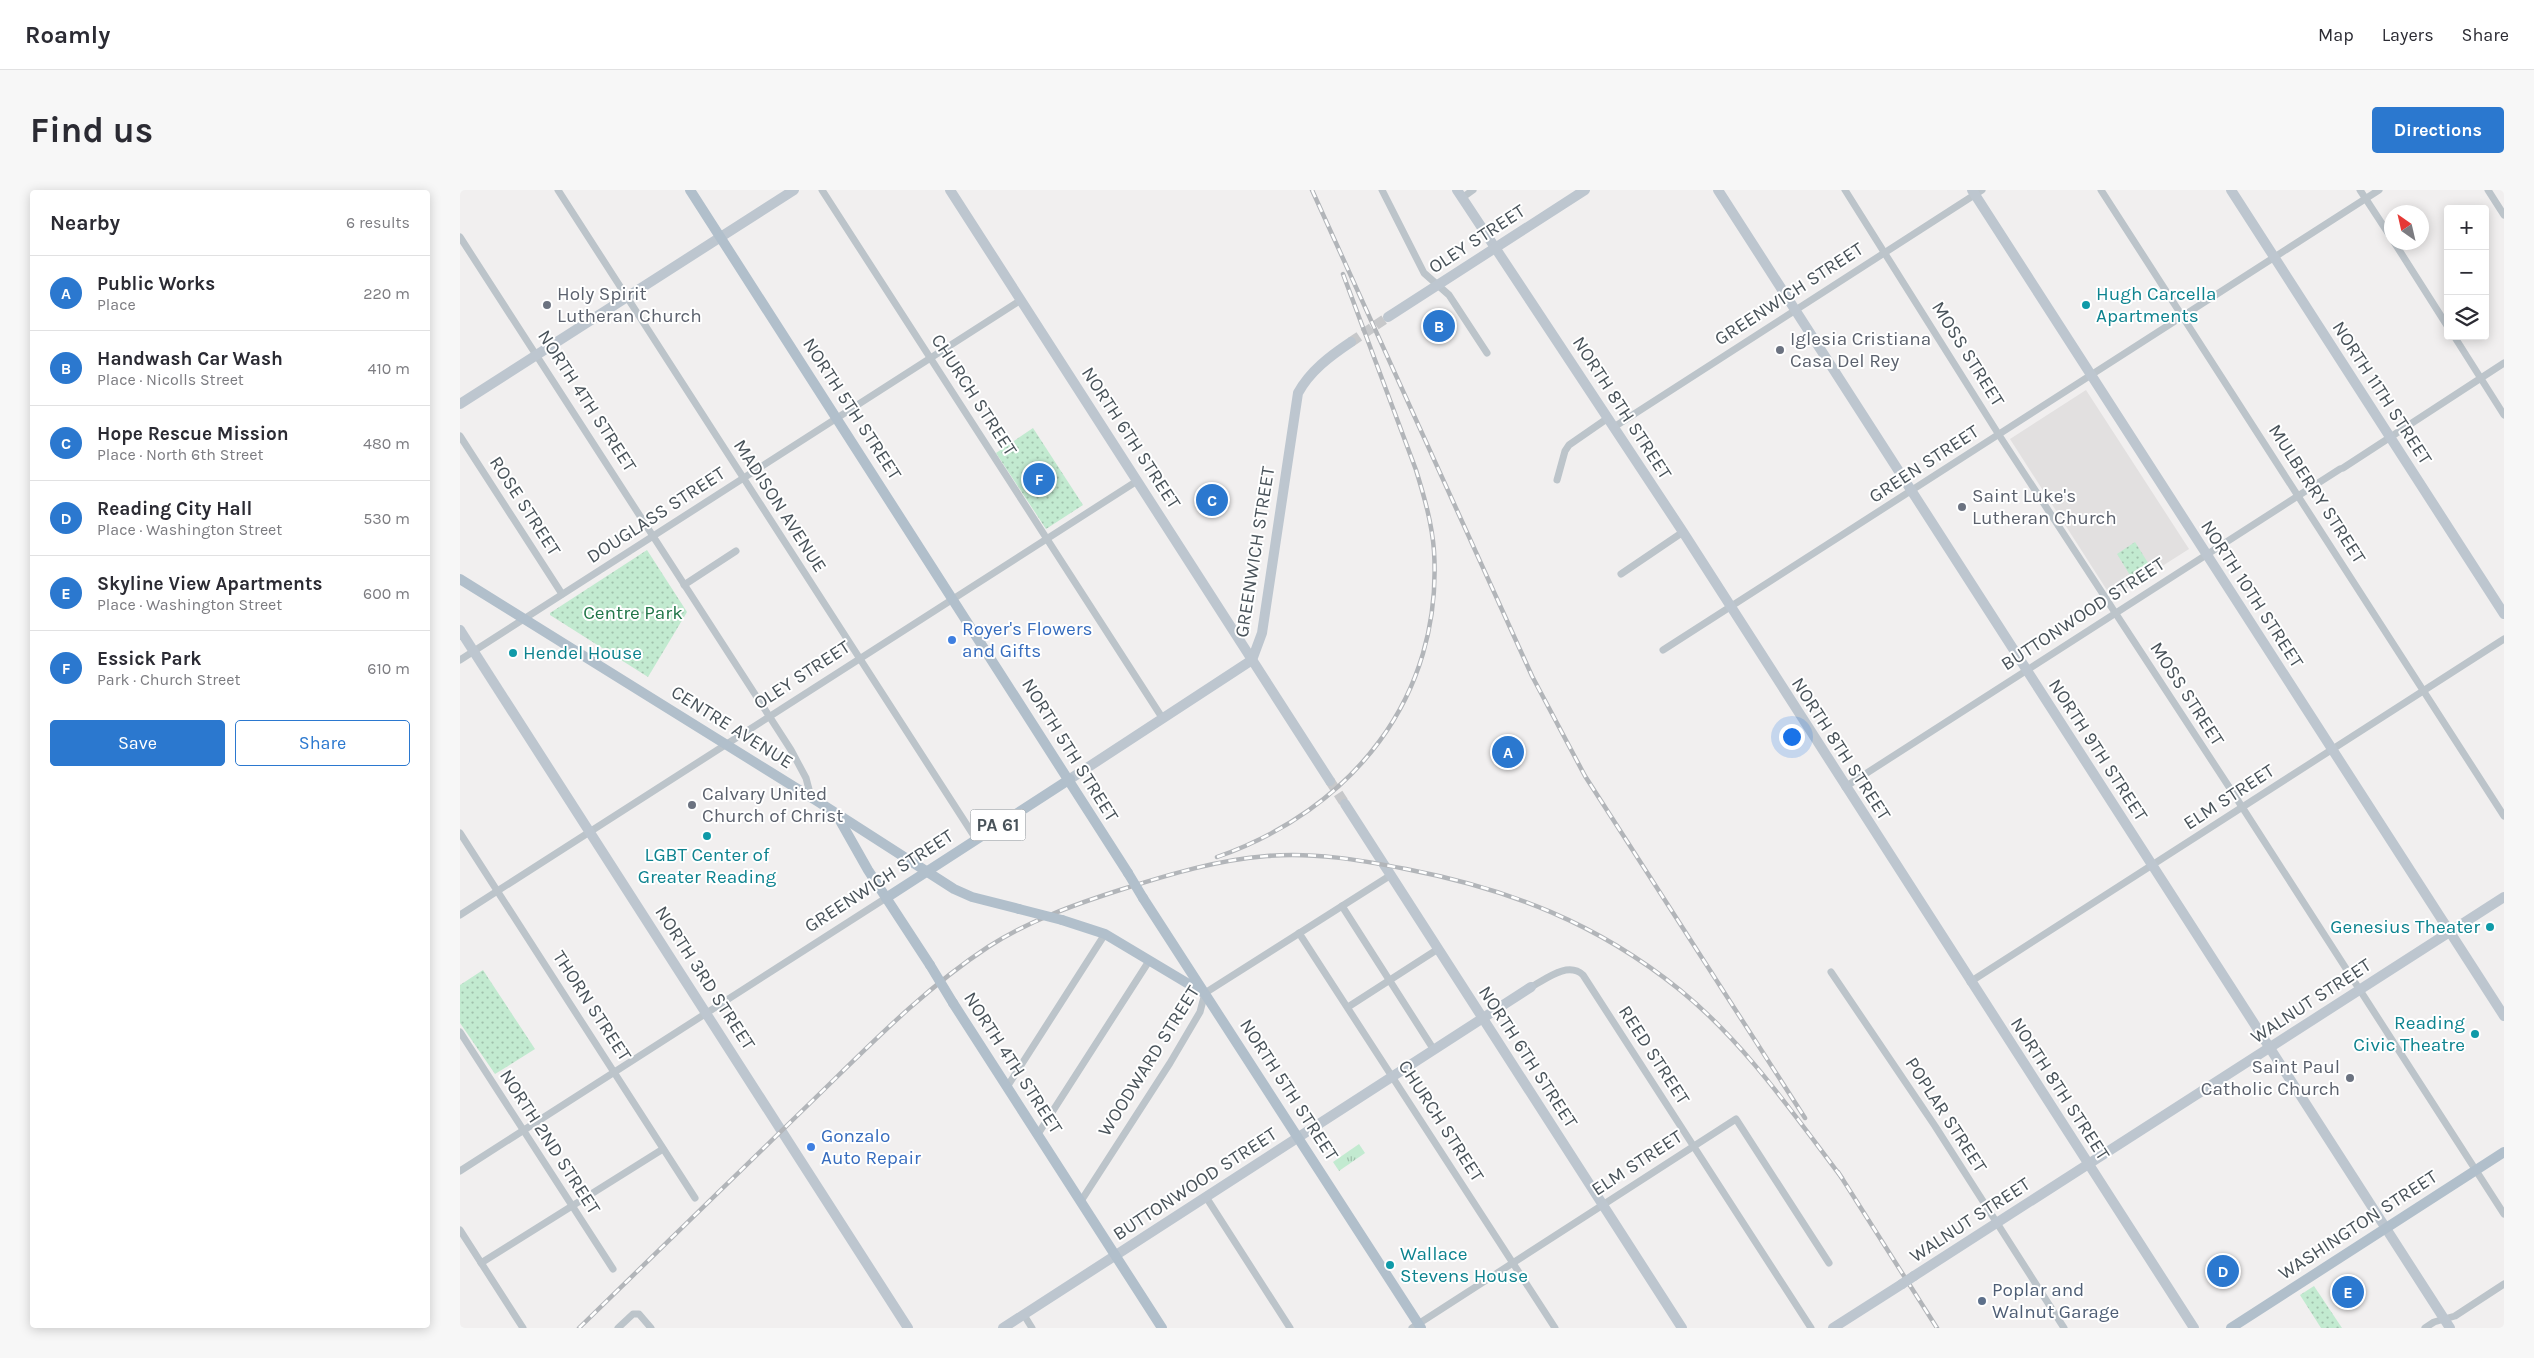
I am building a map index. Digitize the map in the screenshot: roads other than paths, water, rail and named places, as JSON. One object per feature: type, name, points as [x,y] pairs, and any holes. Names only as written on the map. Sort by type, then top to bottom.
[{"type":"main road","name":"NORTH 5TH STREET","points":[[690,190],[1070,779],[1143,898],[1299,1137],[1417,1327]]},
{"type":"main road","name":"CENTRE AVENUE","points":[[460,579],[811,797],[954,889],[1105,934],[1205,993]]},
{"type":"main road","name":"GREENWICH STREET","points":[[886,898],[1070,779]]},
{"type":"main road","name":"NORTH 4TH STREET","points":[[838,816],[886,898],[1162,1328]]},
{"type":"main road","name":"WASHINGTON STREET","points":[[2231,1328],[2504,1152]]},
{"type":"street","name":"MADISON AVENUE","points":[[558,190],[976,839]]},
{"type":"street","points":[[460,404],[794,190]]},
{"type":"street","name":"CHURCH STREET","points":[[822,190],[1163,719]]},
{"type":"street","name":"NORTH 6TH STREET","points":[[950,190],[1330,781]]},
{"type":"street","points":[[1382,190],[1424,273],[1449,295],[1488,353]]},
{"type":"street","points":[[1459,194],[1473,190]]},
{"type":"street","name":"OLEY STREET","points":[[1388,317],[1585,190]]},
{"type":"street","name":"NORTH 9TH STREET","points":[[1718,190],[2447,1324]]},
{"type":"street","name":"MOSS STREET","points":[[1845,190],[1999,435],[2504,1214]]},
{"type":"street","name":"MULBERRY STREET","points":[[2101,190],[2425,690],[2504,816]]},
{"type":"street","name":"NORTH 11TH STREET","points":[[2231,190],[2504,614]]},
{"type":"street","points":[[2360,190],[2384,227]]},
{"type":"street","name":"GREEN STREET","points":[[1663,650],[2379,190]]},
{"type":"street","points":[[2488,190],[2504,215]]},
{"type":"street","name":"GREENWICH STREET","points":[[1556,480],[1564,451],[1569,445],[1611,422],[1795,311],[1976,192]]},
{"type":"street","name":"NORTH 10TH STREET","points":[[1976,192],[2091,376],[2504,1016]]},
{"type":"street","name":"NORTH 8TH STREET","points":[[1459,194],[1683,532],[1970,982],[2194,1328]]},
{"type":"street","name":"NORTH 4TH STREET","points":[[460,237],[769,716],[806,778],[811,797]]},
{"type":"street","points":[[2399,250],[2444,321]]},
{"type":"street","name":"DOUGLASS STREET","points":[[460,660],[1021,300]]},
{"type":"street","points":[[2457,340],[2504,415]]},
{"type":"street","name":"GREENWICH STREET","points":[[1070,779],[1252,660],[1262,633],[1298,393],[1304,381],[1319,366],[1351,342]]},
{"type":"street","name":"BUTTONWOOD STREET","points":[[1845,787],[2027,672],[2504,364]]},
{"type":"street","name":"ROSE STREET","points":[[460,436],[562,594]]},
{"type":"street","name":"OLEY STREET","points":[[460,915],[1137,480]]},
{"type":"street","points":[[1621,574],[1683,532]]},
{"type":"street","points":[[684,585],[736,551]]},
{"type":"street","name":"NORTH 3RD STREET","points":[[460,630],[707,1012],[908,1328]]},
{"type":"street","name":"ELM STREET","points":[[1970,982],[2504,639]]},
{"type":"street","name":"NORTH 6TH STREET","points":[[1345,804],[1682,1328]]},
{"type":"street","name":"THORN STREET","points":[[460,833],[695,1198]]},
{"type":"street","name":"WOODWARD STREET","points":[[1081,1201],[1174,1056],[1200,1012],[1205,993],[1391,875]]},
{"type":"street","name":"WALNUT STREET","points":[[1833,1328],[2504,897]]},
{"type":"street","name":"GREENWICH STREET","points":[[460,1171],[886,898]]},
{"type":"street","points":[[1342,906],[1434,1050]]},
{"type":"street","name":"CHURCH STREET","points":[[1299,933],[1555,1328]]},
{"type":"street","points":[[1007,1087],[1105,934]]},
{"type":"street","points":[[1348,1007],[1438,949]]},
{"type":"street","points":[[1038,1134],[1148,961]]},
{"type":"street","name":"REED STREET","points":[[1531,986],[1568,969],[1577,969],[1583,975],[1811,1328]]},
{"type":"street","name":"POPLAR STREET","points":[[1830,972],[1998,1223],[2064,1328]]},
{"type":"street","name":"BUTTONWOOD STREET","points":[[1003,1328],[1483,1019],[1531,986]]},
{"type":"street","name":"NORTH 2ND STREET","points":[[460,1032],[613,1269]]},
{"type":"street","name":"ELM STREET","points":[[1417,1327],[1736,1119],[1829,1264]]},
{"type":"street","points":[[481,1263],[663,1149]]},
{"type":"street","points":[[1206,1197],[1290,1328]]},
{"type":"street","points":[[460,1230],[523,1328]]},
{"type":"street","points":[[2425,1328],[2447,1324],[2455,1316],[2504,1284]]},
{"type":"street","points":[[618,1328],[633,1314],[639,1314],[651,1328]]},
{"type":"street","points":[[1024,1315],[1032,1328]]},
{"type":"tunnel","points":[[1351,342],[1388,317]]},
{"type":"tunnel","points":[[1330,781],[1345,804]]},
{"type":"railway","points":[[1312,190],[1532,676],[1585,776],[1805,1118]]},
{"type":"railway","points":[[1217,857],[1265,836],[1309,810],[1347,778],[1380,741],[1405,700],[1423,654],[1433,604],[1434,551],[1430,520],[1416,470],[1343,274]]},
{"type":"railway","points":[[579,1328],[872,1043],[963,964],[1004,937],[1071,907],[1176,873],[1248,858],[1285,855],[1320,856],[1406,869],[1444,877],[1516,898],[1584,928],[1649,966],[1703,1010],[1746,1055],[1786,1103],[1842,1178]]},
{"type":"railway","points":[[1838,1172],[1937,1328]]},
{"type":"place","name":"Holy Spirit Lutheran Church","points":[[547,305]]},
{"type":"place","name":"Hugh Carcella Apartments","points":[[2086,305]]},
{"type":"place","name":"Handwash Car Wash","points":[[1439,326]]},
{"type":"place","name":"Iglesia Cristiana Casa Del Rey","points":[[1780,350]]},
{"type":"place","name":"Essick Park","points":[[1039,479]]},
{"type":"place","name":"Hope Rescue Mission","points":[[1212,500]]},
{"type":"place","name":"Saint Luke's Lutheran Church","points":[[1962,507]]},
{"type":"place","name":"Royer's Flowers and Gifts","points":[[952,640]]},
{"type":"place","name":"Hendel House","points":[[513,653]]},
{"type":"place","name":"Public Works","points":[[1508,752]]},
{"type":"place","name":"Calvary United Church of Christ","points":[[692,805]]},
{"type":"place","name":"LGBT Center of Greater Reading","points":[[707,836]]},
{"type":"place","name":"Genesius Theater","points":[[2490,927]]},
{"type":"place","name":"Reading Civic Theatre","points":[[2475,1034]]},
{"type":"place","name":"Saint Paul Catholic Church","points":[[2350,1078]]},
{"type":"place","name":"Gonzalo Auto Repair","points":[[811,1147]]},
{"type":"place","name":"Wallace Stevens House","points":[[1390,1265]]},
{"type":"place","name":"Reading City Hall","points":[[2223,1271]]},
{"type":"place","name":"Skyline View Apartments","points":[[2348,1292]]},
{"type":"place","name":"Poplar and Walnut Garage","points":[[1982,1301]]},
{"type":"park label","name":"Centre Park","points":[[633,613]]}]
